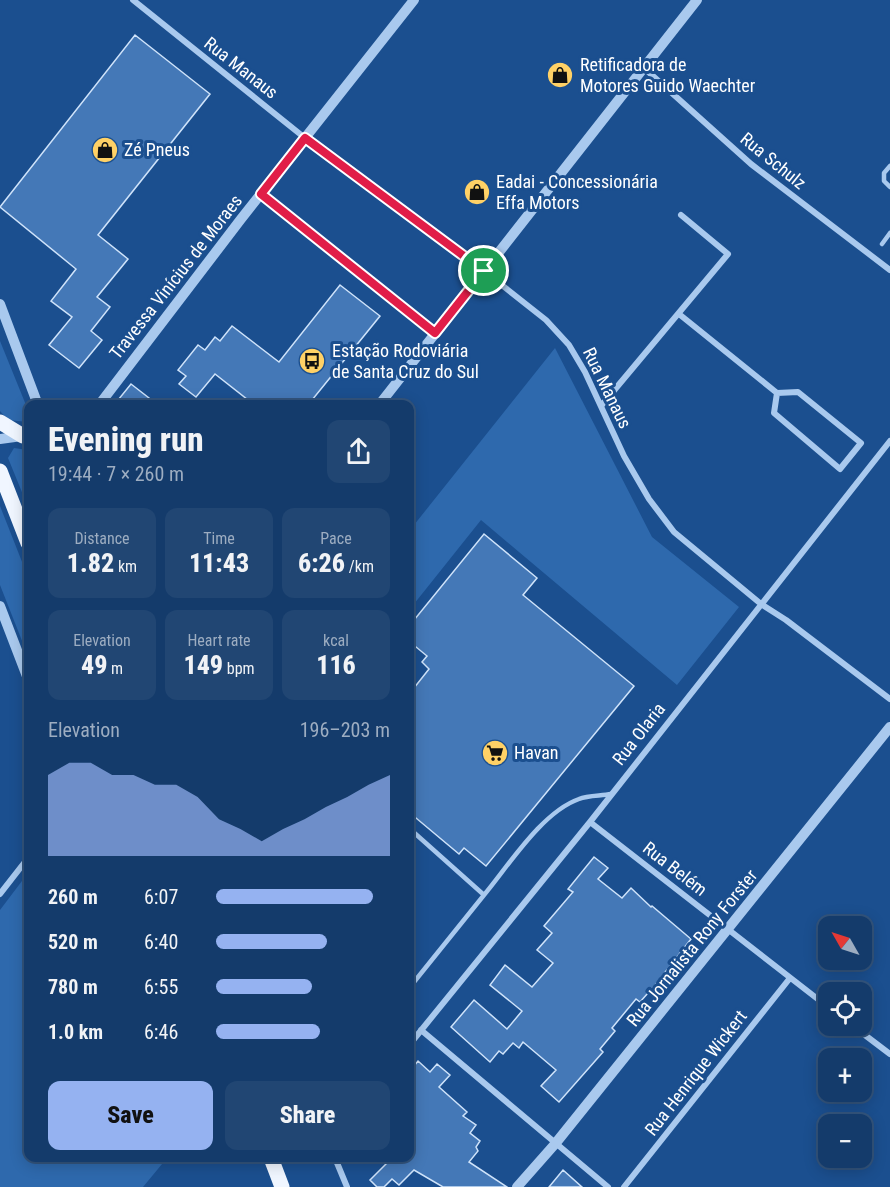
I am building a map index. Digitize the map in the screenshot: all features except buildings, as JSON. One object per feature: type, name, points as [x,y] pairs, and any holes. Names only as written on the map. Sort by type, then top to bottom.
[{"type":"main road","points":[[0,422],[24,435]]},
{"type":"main road","points":[[0,471],[24,533]]},
{"type":"main road","points":[[273,1162],[282,1187]]},
{"type":"street","name":"Rua Manaus","points":[[133,0],[305,138],[546,320],[569,345],[624,456],[649,499],[674,532],[760,604],[786,620],[890,699]]},
{"type":"street","name":"Travessa Vinícius de Moraes","points":[[103,400],[414,0]]},
{"type":"street","points":[[383,400],[697,0]]},
{"type":"street","name":"Rua Schulz","points":[[644,68],[751,164],[890,270]]},
{"type":"street","points":[[601,406],[728,254],[681,215]]},
{"type":"street","points":[[0,304],[36,400]]},
{"type":"street","points":[[679,314],[777,393],[798,392],[861,443],[840,470],[774,413],[777,393]]},
{"type":"street","points":[[0,439],[24,436]]},
{"type":"street","name":"Rua Olaria","points":[[414,1039],[590,822],[890,441]]},
{"type":"street","points":[[0,606],[24,669]]},
{"type":"street","name":"Rua Jornalista Rony Forster","points":[[517,1187],[555,1144],[890,727]]},
{"type":"street","name":"Rua Belém","points":[[590,822],[818,999]]},
{"type":"street","points":[[0,894],[24,863]]},
{"type":"street","name":"Rua Henrique Wickert","points":[[624,1187],[790,978]]},
{"type":"street","points":[[421,1030],[608,1187]]},
{"type":"street","points":[[866,1036],[890,1054]]},
{"type":"street","points":[[337,1162],[347,1187]]},
{"type":"lane","points":[[890,166],[884,173],[884,182],[890,187]]},
{"type":"lane","points":[[261,194],[435,333]]},
{"type":"lane","points":[[882,244],[890,233]]},
{"type":"lane","points":[[414,982],[539,829],[559,810],[579,798],[611,794]]},
{"type":"lane","points":[[414,833],[484,895]]},
{"type":"shaded area","points":[[0,341],[24,400],[24,422],[8,420],[0,411]]},
{"type":"shaded area","points":[[555,348],[652,537],[739,607],[677,685],[481,520],[414,604],[414,525]]},
{"type":"shaded area","points":[[14,448],[24,449],[24,497],[8,458]]},
{"type":"shaded area","points":[[0,506],[24,567],[24,646],[0,585]]},
{"type":"shaded area","points":[[24,878],[24,1162],[164,1162],[143,1187],[0,1187],[0,910]]},
{"type":"place","name":"Retificadora de Motores Guido Waechter","points":[[560,75]]},
{"type":"place","name":"Zé Pneus","points":[[105,150]]},
{"type":"place","name":"Eadai - Concessionária Effa Motors","points":[[477,192]]},
{"type":"place","name":"Estação Rodoviária de Santa Cruz do Sul","points":[[312,361]]},
{"type":"place","name":"Havan","points":[[495,753]]},
{"type":"route","points":[[305,138],[484,271],[435,333],[261,194],[305,138]]}]
